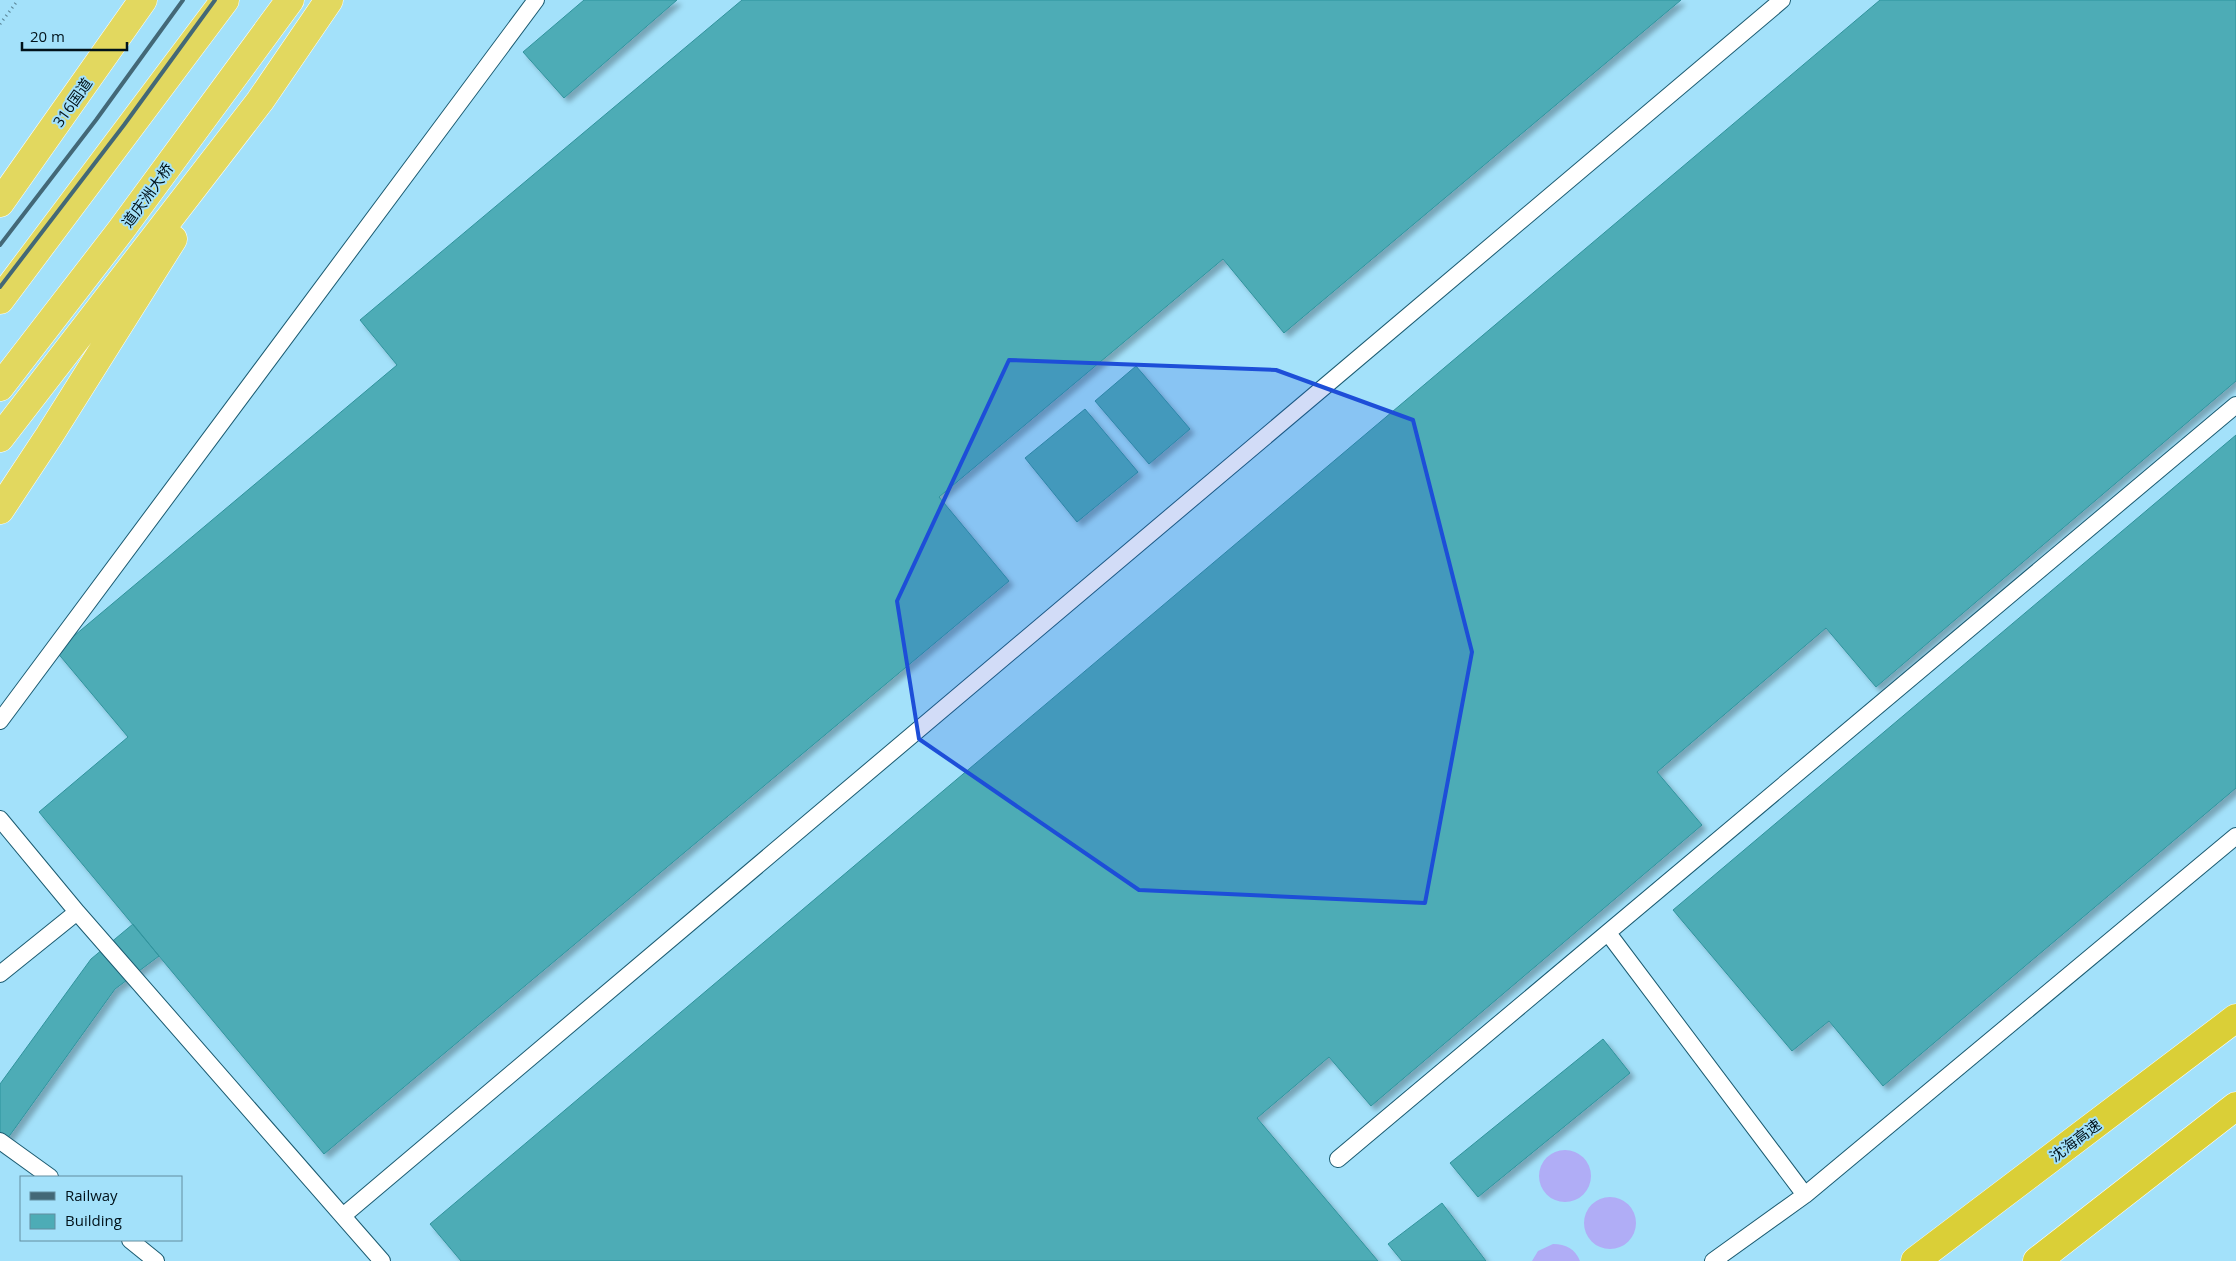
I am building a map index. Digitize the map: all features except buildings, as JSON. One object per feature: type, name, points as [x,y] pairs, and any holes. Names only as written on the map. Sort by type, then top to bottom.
[{"type":"highway","points":[[0,300],[225,0]]},
{"type":"highway","name":"道庆洲大桥","points":[[0,387],[121,230],[290,0]]},
{"type":"highway","points":[[0,510],[54,428],[260,101],[329,0]]},
{"type":"highway","points":[[0,170],[142,2]]},
{"type":"highway","name":"316国道","points":[[0,203],[142,2]]},
{"type":"highway","points":[[0,438],[260,101]]},
{"type":"highway","name":"沈海高速","points":[[1915,1261],[2236,1018]]},
{"type":"highway","points":[[2037,1261],[2236,1106]]},
{"type":"lane","points":[[0,721],[536,0]]},
{"type":"lane","points":[[344,1215],[1782,0]]},
{"type":"lane","points":[[1338,1159],[2236,405]]},
{"type":"lane","points":[[0,820],[77,912],[344,1215],[382,1261]]},
{"type":"lane","points":[[1713,1261],[1805,1195],[2236,836]]},
{"type":"lane","points":[[0,974],[77,912]]},
{"type":"lane","points":[[1608,933],[1805,1195]]},
{"type":"lane","points":[[0,1142],[49,1176]]},
{"type":"lane","points":[[131,1241],[156,1261]]},
{"type":"path","points":[[0,24],[18,0]]},
{"type":"highlighted area","points":[[1009,360],[1276,370],[1413,420],[1472,652],[1425,903],[1139,890],[919,739],[897,601]]},
{"type":"shaded area","points":[[1565,1150],[1575,1152],[1583,1158],[1589,1166],[1591,1176],[1589,1186],[1583,1194],[1575,1200],[1565,1202],[1555,1200],[1547,1194],[1541,1186],[1539,1176],[1541,1166],[1547,1158],[1555,1152]]},
{"type":"shaded area","points":[[1610,1197],[1620,1199],[1628,1205],[1634,1213],[1636,1223],[1634,1233],[1628,1241],[1620,1247],[1610,1249],[1600,1247],[1592,1241],[1586,1233],[1584,1223],[1586,1213],[1592,1205],[1600,1199]]},
{"type":"shaded area","points":[[1553,1244],[1570,1248],[1576,1253],[1580,1261],[1532,1261],[1538,1251]]},
{"type":"railway","points":[[0,245],[96,120],[183,0]]},
{"type":"railway","points":[[0,287],[124,125],[215,0]]}]
